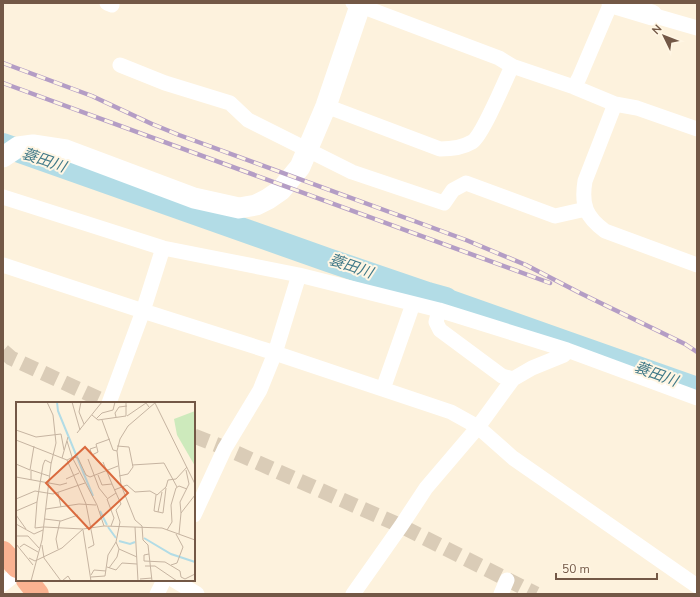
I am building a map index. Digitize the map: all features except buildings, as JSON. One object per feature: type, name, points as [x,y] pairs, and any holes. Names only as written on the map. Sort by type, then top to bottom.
[{"type":"highway","points":[[3,552],[16,566]]},
{"type":"highway","points":[[28,581],[38,594]]},
{"type":"street","points":[[107,3],[112,5],[112,3]]},
{"type":"street","points":[[353,3],[499,58],[512,66],[574,86],[614,104],[637,108],[697,129]]},
{"type":"street","points":[[3,157],[18,147],[33,145],[66,150],[194,198],[239,208],[256,205],[268,200],[281,190],[300,167],[323,112],[361,3]]},
{"type":"street","points":[[574,86],[579,78],[612,3],[697,28]]},
{"type":"street","points":[[120,65],[165,83],[230,103],[248,120],[352,172],[444,203],[453,190],[466,183],[555,216],[586,209]]},
{"type":"street","points":[[323,112],[440,149],[456,149],[474,141],[483,127],[512,66]]},
{"type":"street","points":[[614,104],[585,181],[583,194],[586,209],[594,222],[605,232],[697,265]]},
{"type":"street","points":[[3,197],[163,248],[299,275],[439,310],[567,350],[697,398]]},
{"type":"street","points":[[109,402],[143,311],[163,248]]},
{"type":"street","points":[[3,265],[451,412],[478,427],[513,458],[697,586]]},
{"type":"street","points":[[195,513],[225,448],[260,390],[275,353],[299,275]]},
{"type":"street","points":[[383,389],[413,304]]},
{"type":"street","points":[[439,310],[436,322],[440,330],[502,376],[513,379]]},
{"type":"street","points":[[353,594],[426,488],[478,427],[513,379],[532,368],[564,356],[567,350]]},
{"type":"street","points":[[3,584],[16,574]]},
{"type":"street","points":[[156,594],[163,581]]},
{"type":"street","points":[[176,581],[197,594]]},
{"type":"waterway","name":"蓑田川","points":[[3,145],[328,260],[446,299],[448,301],[697,389]]},
{"type":"tunnel","points":[[3,351],[11,358],[106,402]]},
{"type":"tunnel","points":[[195,436],[225,448],[401,526],[536,594]]},
{"type":"railway","points":[[3,63],[92,96],[179,135],[466,240],[526,265],[685,344],[697,352]]},
{"type":"railway","points":[[3,83],[550,283]]}]
